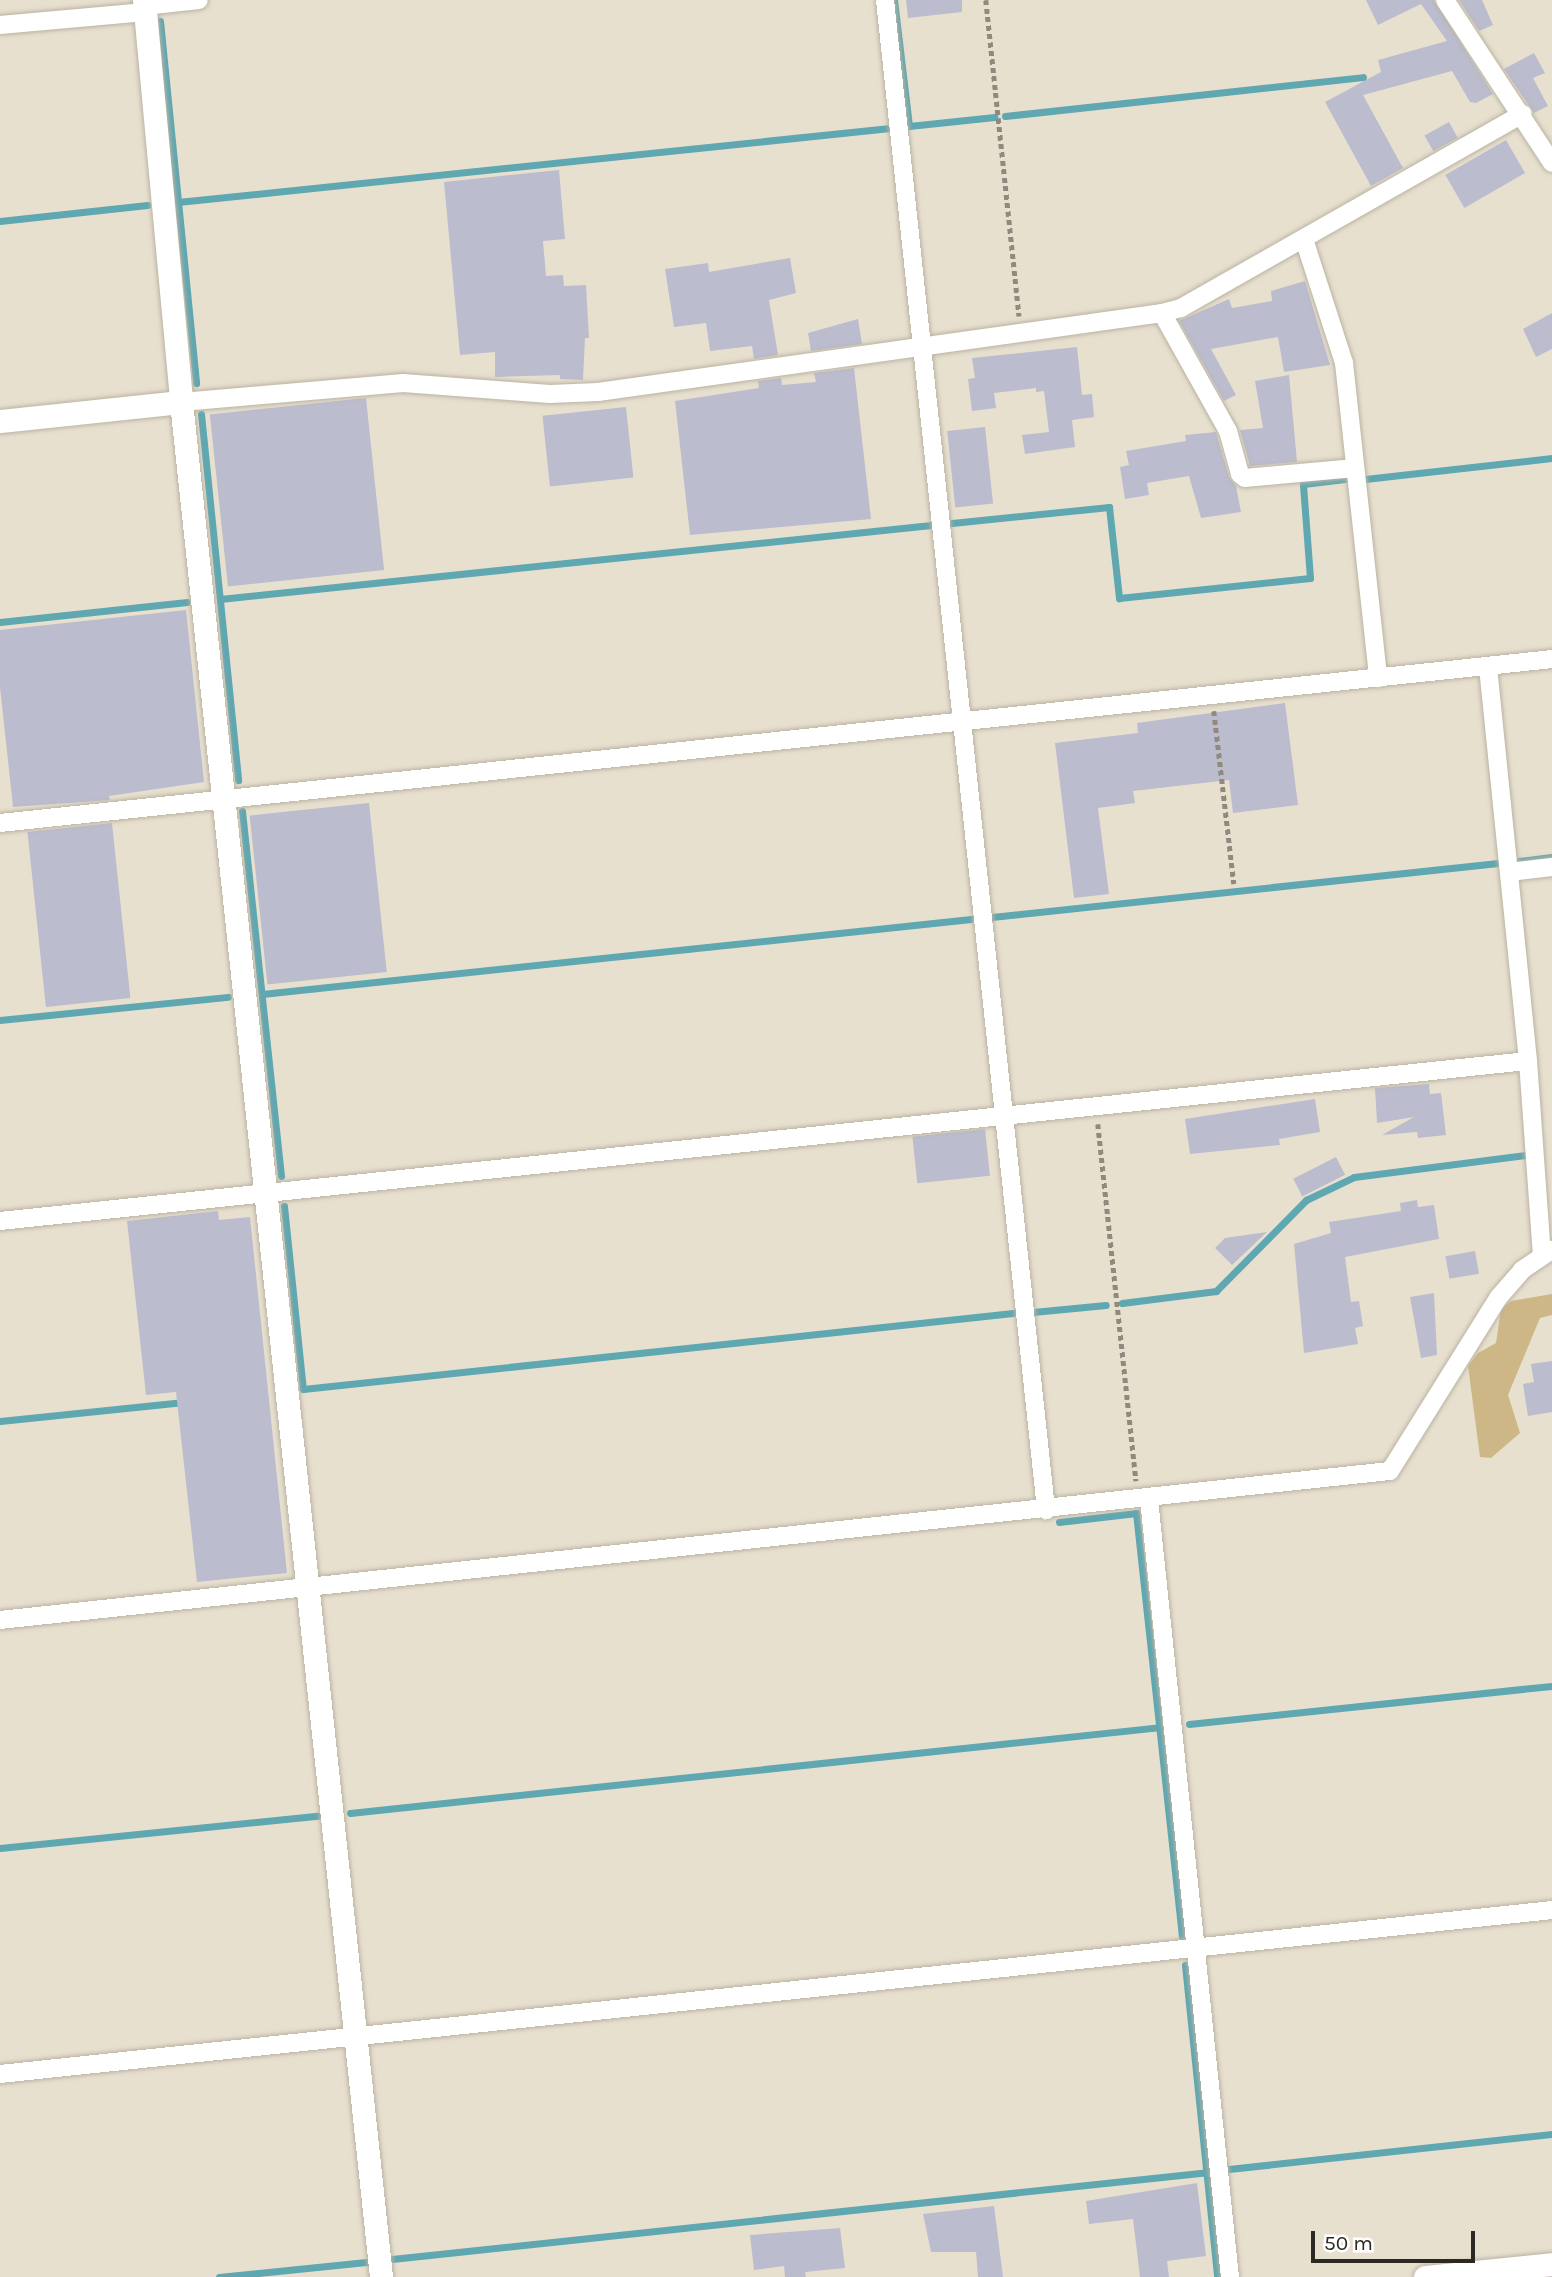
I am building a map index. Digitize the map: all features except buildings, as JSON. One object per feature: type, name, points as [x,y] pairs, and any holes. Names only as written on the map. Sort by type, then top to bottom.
[{"type":"street","points":[[0,25],[199,0]]},
{"type":"street","points":[[885,0],[964,720],[1046,1510]]},
{"type":"street","points":[[1445,0],[1552,163]]},
{"type":"street","points":[[144,6],[181,402],[381,2277]]},
{"type":"street","points":[[0,421],[403,383],[550,394],[598,391],[1163,313],[1181,308],[1522,114]]},
{"type":"street","points":[[1304,239],[1344,363],[1378,678]]},
{"type":"street","points":[[1163,313],[1228,431],[1240,474],[1245,478],[1355,468]]},
{"type":"street","points":[[0,822],[1552,659]]},
{"type":"street","points":[[0,1620],[1144,1500],[1390,1471],[1498,1298],[1547,1252],[1488,667]]},
{"type":"street","points":[[1509,872],[1552,867]]},
{"type":"street","points":[[0,1221],[1528,1061]]},
{"type":"street","points":[[1144,1500],[1196,1948],[1230,2277]]},
{"type":"street","points":[[0,2074],[1552,1910]]},
{"type":"street","points":[[1425,2277],[1552,2263]]},
{"type":"path","points":[[986,0],[1021,333]]},
{"type":"path","points":[[1213,695],[1234,884]]},
{"type":"path","points":[[1096,1105],[1144,1500]]},
{"type":"shaded area","points":[[1552,1294],[1552,1315],[1540,1318],[1508,1395],[1520,1433],[1491,1458],[1480,1457],[1468,1366],[1478,1353],[1496,1343],[1501,1309],[1511,1301]]},
{"type":"waterway","points":[[894,0],[909,126],[995,117]]},
{"type":"waterway","points":[[160,21],[196,383]]},
{"type":"waterway","points":[[1005,116],[1363,77]]},
{"type":"waterway","points":[[178,202],[890,128]]},
{"type":"waterway","points":[[0,221],[147,205]]},
{"type":"waterway","points":[[201,414],[238,780]]},
{"type":"waterway","points":[[1365,479],[1552,458]]},
{"type":"waterway","points":[[952,523],[1109,507],[1119,598],[1310,578],[1303,484],[1345,479]]},
{"type":"waterway","points":[[220,599],[931,525]]},
{"type":"waterway","points":[[0,622],[187,602]]},
{"type":"waterway","points":[[242,811],[281,1176]]},
{"type":"waterway","points":[[1519,861],[1552,857]]},
{"type":"waterway","points":[[992,917],[1498,863]]},
{"type":"waterway","points":[[262,994],[971,919]]},
{"type":"waterway","points":[[0,1020],[228,997]]},
{"type":"waterway","points":[[1122,1303],[1216,1291],[1306,1200],[1354,1177],[1526,1155]]},
{"type":"waterway","points":[[284,1206],[303,1389],[1013,1313]]},
{"type":"waterway","points":[[1033,1312],[1106,1305]]},
{"type":"waterway","points":[[0,1421],[184,1402]]},
{"type":"waterway","points":[[1059,1522],[1136,1513],[1182,1937]]},
{"type":"waterway","points":[[1189,1724],[1552,1686]]},
{"type":"waterway","points":[[350,1813],[1162,1727]]},
{"type":"waterway","points":[[0,1848],[317,1816]]},
{"type":"waterway","points":[[1185,1965],[1217,2277]]},
{"type":"waterway","points":[[1229,2169],[1552,2134]]},
{"type":"waterway","points":[[392,2259],[1209,2172]]},
{"type":"waterway","points":[[219,2277],[366,2262]]}]
